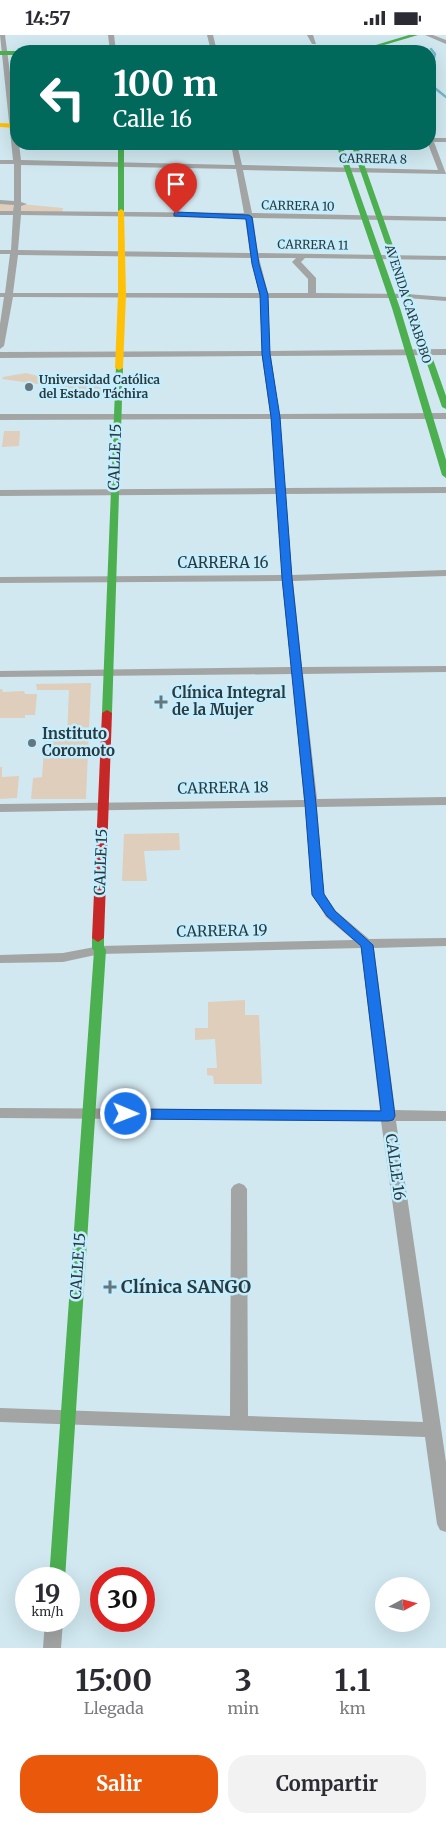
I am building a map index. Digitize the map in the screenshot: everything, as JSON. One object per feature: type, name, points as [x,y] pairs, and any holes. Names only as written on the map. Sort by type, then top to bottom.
[{"type":"street","points":[[2,35],[2,53],[10,85]]},
{"type":"street","points":[[310,35],[314,43]]},
{"type":"street","points":[[380,45],[415,35]]},
{"type":"street","points":[[401,45],[428,35],[446,42]]},
{"type":"street","points":[[0,78],[9,77]]},
{"type":"street","points":[[0,346],[10,295],[14,252],[16,150]]},
{"type":"street","name":"CALLE 15","points":[[58,1567],[100,951],[98,949],[122,295],[120,213],[121,150]]},
{"type":"street","points":[[235,150],[264,295],[266,354],[276,417],[287,578],[298,671],[318,895],[331,914],[367,945]]},
{"type":"street","name":"AVENIDA CARABOBO","points":[[341,150],[379,257],[446,475]]},
{"type":"street","name":"AVENIDA CARABOBO","points":[[356,150],[446,407]]},
{"type":"street","points":[[434,150],[444,172]]},
{"type":"street","name":"CARRERA 8","points":[[0,162],[444,172]]},
{"type":"street","points":[[0,203],[120,213]]},
{"type":"street","name":"CARRERA 10","points":[[0,213],[120,213],[249,217],[446,219]]},
{"type":"street","name":"CARRERA 11","points":[[0,251],[121,253],[274,261],[296,265]]},
{"type":"street","points":[[303,256],[297,260],[296,265],[309,273],[312,278],[312,295]]},
{"type":"street","name":"CARRERA 11","points":[[256,260],[303,256],[446,258]]},
{"type":"street","points":[[422,297],[425,294],[446,294]]},
{"type":"street","points":[[0,295],[391,295],[446,299]]},
{"type":"street","points":[[0,355],[446,352]]},
{"type":"street","points":[[0,417],[446,416]]},
{"type":"street","points":[[0,493],[446,490]]},
{"type":"street","name":"CARRERA 16","points":[[0,580],[287,578],[446,573]]},
{"type":"street","points":[[0,674],[446,669]]},
{"type":"street","name":"CARRERA 18","points":[[0,808],[446,801]]},
{"type":"street","name":"CARRERA 19","points":[[0,959],[63,959],[100,951],[446,942]]},
{"type":"street","name":"CALLE 16","points":[[367,945],[388,1116],[446,1524]]},
{"type":"street","points":[[0,1113],[446,1115]]},
{"type":"street","points":[[239,1189],[239,1424]]},
{"type":"street","points":[[0,1415],[68,1419],[432,1430]]},
{"type":"street","points":[[52,1648],[53,1632]]},
{"type":"shaded area","points":[[0,202],[63,208],[62,213],[0,213]]},
{"type":"shaded area","points":[[26,373],[38,376],[52,375],[68,382],[90,383],[109,392],[109,394],[2,379],[3,377]]},
{"type":"shaded area","points":[[4,431],[20,431],[19,446],[2,447]]},
{"type":"shaded area","points":[[91,683],[86,799],[31,799],[33,778],[42,777],[45,736],[67,735],[69,690],[37,690],[36,684]]},
{"type":"shaded area","points":[[0,689],[3,692],[24,691],[25,694],[37,694],[35,715],[25,715],[25,718],[0,718]]},
{"type":"shaded area","points":[[0,767],[2,767],[2,777],[19,776],[17,798],[0,799]]},
{"type":"shaded area","points":[[179,833],[180,850],[144,851],[147,881],[122,881],[124,834]]},
{"type":"shaded area","points":[[245,1000],[245,1015],[259,1015],[262,1084],[214,1084],[213,1076],[207,1075],[207,1068],[217,1068],[215,1039],[195,1040],[195,1028],[208,1028],[208,1002]]},
{"type":"waterway","points":[[436,89],[446,97]]},
{"type":"traffic: fast","points":[[380,45],[415,35]]},
{"type":"traffic: fast","points":[[0,53],[10,53]]},
{"type":"traffic: fast","points":[[121,150],[121,211]]},
{"type":"traffic: fast","points":[[341,150],[396,308],[446,475]]},
{"type":"traffic: fast","points":[[356,150],[446,407]]},
{"type":"traffic: fast","points":[[107,713],[119,368]]},
{"type":"traffic: fast","points":[[58,1567],[100,950],[98,948],[98,938]]},
{"type":"traffic: slow","points":[[0,125],[10,126]]},
{"type":"traffic: slow","points":[[119,368],[122,295],[121,211]]},
{"type":"traffic: jam","points":[[98,938],[107,713]]},
{"type":"place","name":"Universidad Católica del Estado Táchira","points":[[29,387]]},
{"type":"place","name":"Clínica Integral de la Mujer","points":[[161,702]]},
{"type":"place","name":"Instituto Coromoto","points":[[32,743]]},
{"type":"place","name":"Clínica SANGO","points":[[110,1287]]},
{"type":"route","points":[[126,1114],[388,1116],[367,945],[331,914],[318,895],[298,671],[287,578],[276,417],[266,354],[264,295],[256,264],[249,217],[176,214]]}]
